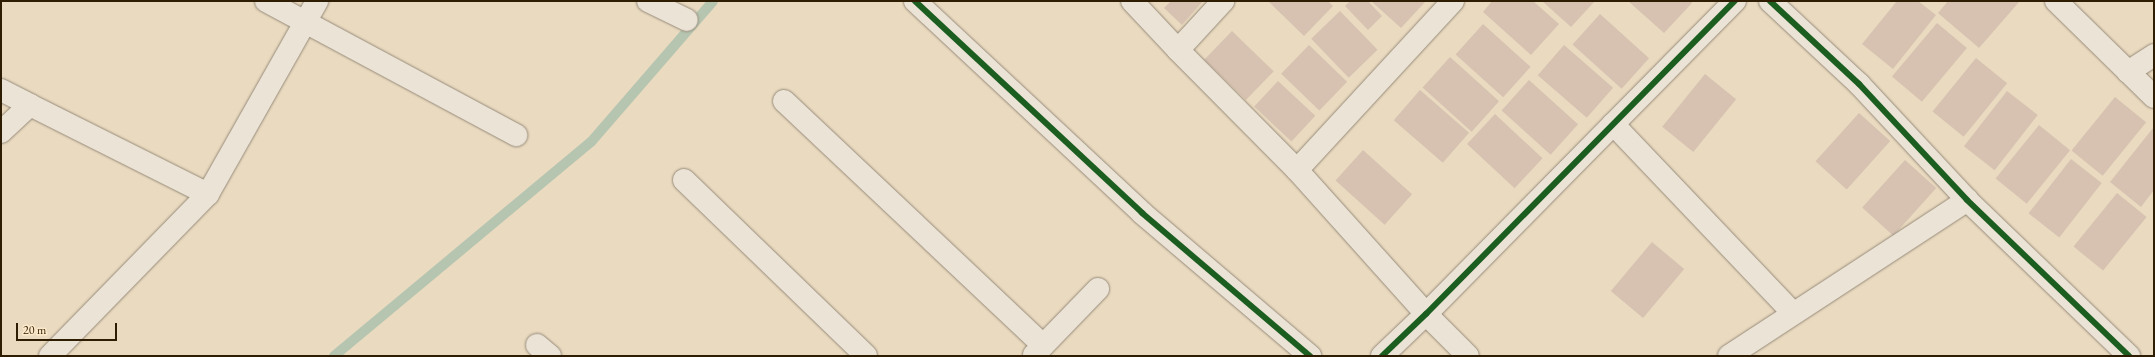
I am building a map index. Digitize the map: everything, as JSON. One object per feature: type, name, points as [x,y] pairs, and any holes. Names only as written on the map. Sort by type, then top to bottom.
[{"type":"street","points":[[266,1],[307,21],[516,135]]},
{"type":"street","points":[[50,356],[208,194],[317,1]]},
{"type":"street","points":[[648,1],[687,20]]},
{"type":"street","points":[[915,1],[1142,213],[1310,356]]},
{"type":"street","points":[[1132,1],[1178,50],[1297,170],[1426,314],[1468,356]]},
{"type":"street","points":[[1178,50],[1223,1]]},
{"type":"street","points":[[1297,170],[1453,1]]},
{"type":"street","points":[[1382,356],[1426,314],[1735,1]]},
{"type":"street","points":[[1770,1],[1859,84],[1967,200],[2129,356]]},
{"type":"street","points":[[2056,1],[2154,97]]},
{"type":"street","points":[[2128,72],[2154,55]]},
{"type":"street","points":[[1,90],[208,194]]},
{"type":"street","points":[[784,102],[1038,351],[1098,288]]},
{"type":"street","points":[[1,132],[30,105]]},
{"type":"street","points":[[1613,124],[1792,313]]},
{"type":"street","points":[[684,180],[866,356]]},
{"type":"street","points":[[1729,356],[1792,313],[1967,200]]},
{"type":"building","points":[[1171,1],[1203,1],[1182,25],[1164,8]]},
{"type":"building","points":[[1268,1],[1328,1],[1333,6],[1304,36]]},
{"type":"building","points":[[1350,1],[1368,1],[1382,16],[1368,30],[1345,6]]},
{"type":"building","points":[[1371,1],[1426,1],[1401,28]]},
{"type":"building","points":[[1492,1],[1533,1],[1559,24],[1531,55],[1483,12]]},
{"type":"building","points":[[1542,1],[1595,1],[1571,27]]},
{"type":"building","points":[[1628,1],[1690,1],[1692,3],[1664,33]]},
{"type":"building","points":[[1897,1],[1918,1],[1936,15],[1893,69],[1862,44]]},
{"type":"building","points":[[1948,1],[2020,1],[1979,48],[1938,13]]},
{"type":"building","points":[[1340,11],[1378,50],[1349,78],[1311,39]]},
{"type":"building","points":[[1600,14],[1649,58],[1622,89],[1573,44]]},
{"type":"building","points":[[1937,23],[1967,48],[1922,102],[1892,77]]},
{"type":"building","points":[[1483,24],[1531,67],[1503,97],[1456,54]]},
{"type":"building","points":[[1232,31],[1274,71],[1246,100],[1204,60]]},
{"type":"building","points":[[1309,45],[1347,82],[1319,111],[1281,74]]},
{"type":"building","points":[[1564,45],[1613,88],[1587,118],[1538,75]]},
{"type":"building","points":[[1450,57],[1499,101],[1472,132],[1423,87]]},
{"type":"building","points":[[1976,58],[2007,83],[1964,137],[1933,112]]},
{"type":"building","points":[[1705,74],[1736,99],[1693,152],[1662,127]]},
{"type":"building","points":[[1529,80],[1578,124],[1551,155],[1502,110]]},
{"type":"building","points":[[1278,81],[1315,116],[1291,141],[1254,107]]},
{"type":"building","points":[[1420,90],[1469,133],[1443,163],[1394,120]]},
{"type":"building","points":[[2007,91],[2038,115],[1995,170],[1964,146]]},
{"type":"building","points":[[2115,97],[2146,122],[2103,176],[2072,151]]},
{"type":"building","points":[[1859,113],[1890,141],[1847,189],[1816,161]]},
{"type":"building","points":[[1495,114],[1543,158],[1515,188],[1467,144]]},
{"type":"building","points":[[2039,125],[2070,150],[2027,204],[1996,179]]},
{"type":"building","points":[[2153,128],[2154,190],[2141,207],[2110,182]]},
{"type":"building","points":[[1363,150],[1412,194],[1385,225],[1336,180]]},
{"type":"building","points":[[2071,159],[2102,183],[2059,237],[2029,213]]},
{"type":"building","points":[[1905,160],[1936,188],[1893,236],[1862,208]]},
{"type":"building","points":[[2117,193],[2147,217],[2103,271],[2074,247]]},
{"type":"building","points":[[1652,242],[1684,269],[1643,318],[1611,291]]},
{"type":"waterway","points":[[334,356],[591,142],[713,1]]},
{"type":"cycle path","points":[[915,1],[1142,213],[1310,356]]},
{"type":"cycle path","points":[[1382,356],[1426,314],[1735,1]]},
{"type":"cycle path","points":[[1770,1],[1859,84],[1967,200],[2129,356]]}]
